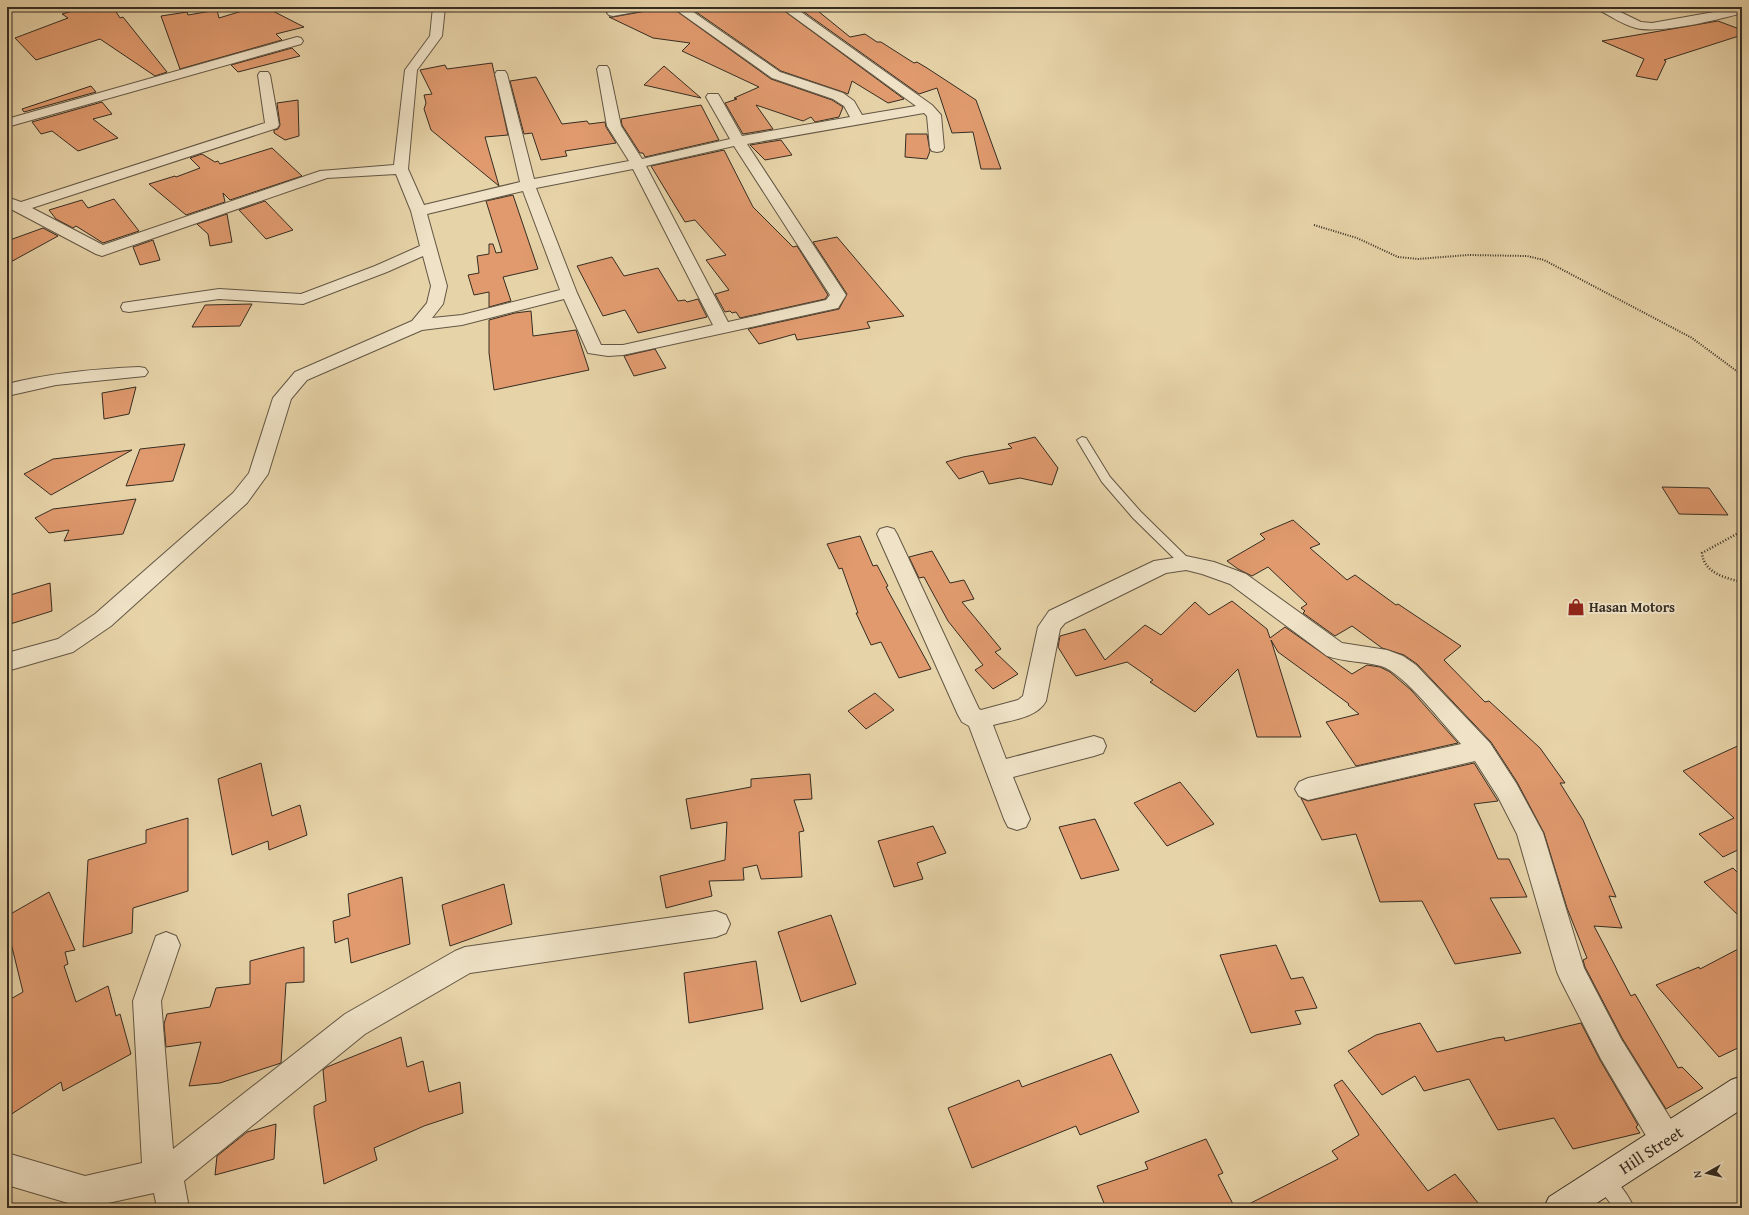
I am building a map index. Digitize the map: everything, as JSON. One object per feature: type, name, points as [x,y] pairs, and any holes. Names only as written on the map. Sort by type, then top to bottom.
[{"type":"street","points":[[418,326],[435,304],[439,286],[419,211],[401,169],[411,70],[436,36],[439,7]]},
{"type":"street","points":[[613,13],[646,7]]},
{"type":"street","points":[[678,7],[776,75],[838,96],[849,104],[858,119]]},
{"type":"street","points":[[786,7],[927,108],[934,115],[937,148]]},
{"type":"street","points":[[1601,7],[1646,27],[1717,16],[1742,9]]},
{"type":"street","points":[[1698,7],[1717,16]]},
{"type":"street","points":[[7,123],[297,41]]},
{"type":"street","points":[[603,69],[614,126],[638,164],[723,328]]},
{"type":"street","points":[[501,74],[528,185],[568,293],[594,348],[608,350],[623,350],[832,304],[838,295],[738,141],[713,97]]},
{"type":"street","points":[[21,207],[272,125],[264,75]]},
{"type":"street","points":[[419,211],[528,185],[638,164],[738,141],[927,108]]},
{"type":"street","points":[[7,201],[21,207],[102,251],[325,174],[401,169]]},
{"type":"street","points":[[129,307],[219,294],[303,299],[381,269],[429,248]]},
{"type":"street","points":[[7,662],[65,646],[103,620],[240,498],[258,474],[282,398],[301,376],[418,326],[462,320],[568,293]]},
{"type":"street","points":[[7,390],[35,382],[65,377],[139,372]]},
{"type":"street","points":[[887,534],[970,715],[979,720],[1016,819]]},
{"type":"street","points":[[979,720],[1025,707],[1034,701],[1049,627],[1057,617],[1162,566],[1186,563],[1206,567],[1238,580],[1335,650],[1345,653],[1387,659],[1403,666],[1414,676],[1481,750],[1507,790],[1530,833],[1571,972],[1611,1049],[1666,1140]]},
{"type":"street","points":[[998,771],[1094,746]]},
{"type":"street","points":[[1308,789],[1481,750]]},
{"type":"street","points":[[7,1170],[85,1192],[163,1175],[355,1024],[466,960],[716,924]]},
{"type":"street","points":[[166,945],[147,1001],[163,1175],[170,1207]]},
{"type":"street","name":"Hill Street","points":[[1560,1208],[1742,1091]]},
{"type":"lane","points":[[1082,440],[1106,479],[1137,515],[1186,563]]},
{"type":"lane","points":[[1604,1180],[1626,1208]]},
{"type":"path","points":[[1314,225],[1357,238],[1398,257],[1418,259],[1468,255],[1527,256],[1544,260],[1692,338],[1742,375]]},
{"type":"path","points":[[1742,531],[1702,553],[1702,559],[1707,567],[1716,574],[1742,582]]},
{"type":"building","points":[[86,7],[113,7],[120,18],[123,17],[167,72],[155,76],[100,39],[36,60],[15,38],[68,18],[62,14]]},
{"type":"building","points":[[255,7],[265,7],[304,27],[276,34],[282,40],[180,69],[161,16],[187,12],[188,15],[217,10],[219,18]]},
{"type":"building","points":[[663,7],[671,7],[771,79],[832,100],[843,107],[839,117],[815,122],[811,117],[803,121],[756,105],[773,129],[743,134],[725,103],[737,99],[734,98],[759,87],[682,51],[690,43],[653,38],[609,17]]},
{"type":"building","points":[[689,7],[779,7],[904,99],[888,103],[852,81],[848,94],[781,71]]},
{"type":"building","points":[[797,7],[813,7],[850,37],[865,34],[877,42],[881,42],[914,63],[917,62],[927,68],[976,100],[1001,169],[981,169],[973,132],[952,133],[937,88],[919,94]]},
{"type":"building","points":[[1718,21],[1742,30],[1742,35],[1664,60],[1666,61],[1657,80],[1636,76],[1644,59],[1602,41]]},
{"type":"building","points":[[292,48],[300,56],[238,72],[231,65]]},
{"type":"building","points":[[492,63],[508,135],[485,137],[499,186],[431,130],[424,109],[426,103],[424,95],[432,94],[420,70],[445,65],[447,69]]},
{"type":"building","points":[[664,66],[701,98],[644,85]]},
{"type":"building","points":[[536,77],[562,124],[587,121],[589,124],[605,122],[606,127],[616,143],[565,151],[567,156],[541,160],[532,133],[524,134],[510,81]]},
{"type":"building","points":[[91,86],[96,92],[24,112],[22,109]]},
{"type":"building","points":[[298,100],[299,136],[285,140],[274,133],[274,130],[278,129],[280,125],[277,103]]},
{"type":"building","points":[[102,102],[112,114],[93,119],[118,138],[78,151],[52,131],[41,134],[32,122]]},
{"type":"building","points":[[701,105],[719,140],[645,157],[643,153],[640,153],[622,125],[621,119]]},
{"type":"building","points":[[906,134],[927,134],[930,151],[927,159],[905,157]]},
{"type":"building","points":[[781,140],[792,155],[765,160],[750,145]]},
{"type":"building","points":[[272,148],[302,176],[230,200],[223,193],[225,202],[186,215],[149,184],[175,176],[176,177],[200,168],[190,158],[202,154],[215,162],[218,161],[220,164]]},
{"type":"building","points":[[724,150],[753,207],[793,247],[797,246],[828,295],[825,299],[740,318],[736,312],[725,312],[715,294],[729,290],[706,260],[726,255],[695,220],[685,222],[651,166]]},
{"type":"building","points":[[513,195],[538,269],[503,277],[511,301],[489,307],[489,292],[474,295],[468,275],[479,273],[477,256],[489,254],[489,244],[493,244],[496,253],[502,252],[486,201]]},
{"type":"building","points":[[114,199],[139,231],[103,243],[76,226],[73,228],[56,219],[49,210],[82,200],[88,208]]},
{"type":"building","points":[[265,201],[293,230],[266,239],[239,210]]},
{"type":"building","points":[[227,214],[232,242],[210,246],[208,234],[197,224]]},
{"type":"building","points":[[43,228],[58,236],[7,264],[7,241]]},
{"type":"building","points":[[837,237],[904,316],[867,322],[870,328],[797,340],[795,334],[759,344],[748,329],[839,309],[847,294],[813,242]]},
{"type":"building","points":[[153,240],[160,260],[140,265],[133,247]]},
{"type":"building","points":[[612,257],[624,276],[658,268],[678,301],[685,300],[687,302],[698,299],[707,317],[638,333],[625,310],[603,316],[577,266]]},
{"type":"building","points":[[252,304],[240,326],[192,327],[205,305]]},
{"type":"building","points":[[531,311],[533,336],[576,330],[589,370],[494,390],[489,353],[489,320],[515,313]]},
{"type":"building","points":[[655,349],[666,368],[634,376],[624,356]]},
{"type":"building","points":[[136,387],[129,414],[104,419],[102,393]]},
{"type":"building","points":[[1035,437],[1058,468],[1052,485],[1020,478],[989,484],[983,471],[959,479],[946,462],[963,457],[1012,448],[1008,444]]},
{"type":"building","points":[[185,444],[173,481],[126,486],[140,449]]},
{"type":"building","points":[[132,450],[51,495],[24,474],[53,459]]},
{"type":"building","points":[[1662,487],[1709,488],[1728,515],[1679,514]]},
{"type":"building","points":[[136,499],[123,534],[64,541],[69,530],[49,533],[35,518],[53,509]]},
{"type":"building","points":[[1293,520],[1320,544],[1310,548],[1347,580],[1355,575],[1396,605],[1398,604],[1461,646],[1444,660],[1485,702],[1489,701],[1540,748],[1565,783],[1560,783],[1583,820],[1616,897],[1609,896],[1622,928],[1594,926],[1631,996],[1635,994],[1678,1068],[1682,1067],[1703,1088],[1666,1109],[1622,1038],[1585,967],[1583,960],[1587,958],[1567,908],[1544,833],[1517,782],[1491,742],[1417,664],[1404,655],[1382,648],[1352,626],[1335,636],[1303,613],[1305,611],[1301,608],[1307,604],[1268,567],[1252,576],[1238,569],[1227,561],[1265,539],[1260,534]]},
{"type":"building","points":[[860,536],[873,566],[877,565],[888,586],[886,587],[931,669],[899,678],[881,642],[871,645],[856,613],[858,613],[842,568],[839,569],[827,544]]},
{"type":"building","points":[[932,551],[950,583],[964,580],[974,599],[962,602],[1001,649],[995,652],[1018,674],[993,689],[975,670],[983,665],[948,621],[924,577],[919,578],[909,557]]},
{"type":"building","points":[[50,583],[52,611],[7,625],[7,596]]},
{"type":"building","points":[[1232,601],[1267,629],[1270,638],[1285,627],[1352,674],[1367,665],[1380,667],[1390,672],[1411,690],[1458,743],[1356,766],[1326,722],[1359,714],[1348,705],[1349,704],[1278,652],[1271,640],[1301,737],[1257,737],[1238,669],[1195,712],[1150,682],[1153,680],[1127,662],[1076,676],[1058,647],[1060,636],[1085,629],[1105,660],[1145,625],[1161,635],[1195,602],[1209,615]]},
{"type":"building","points":[[875,693],[894,710],[866,729],[848,711]]},
{"type":"building","points":[[1742,744],[1742,848],[1723,857],[1699,834],[1734,818],[1683,771]]},
{"type":"building","points":[[261,763],[272,816],[300,805],[307,835],[269,850],[268,841],[232,855],[218,779]]},
{"type":"building","points":[[1474,763],[1498,801],[1474,804],[1498,859],[1509,859],[1527,897],[1490,898],[1521,953],[1455,964],[1422,901],[1380,902],[1356,834],[1322,840],[1301,798],[1308,801]]},
{"type":"building","points":[[810,774],[812,799],[794,800],[804,831],[799,832],[802,877],[761,879],[757,865],[743,868],[744,880],[709,881],[712,896],[666,908],[660,876],[725,860],[727,822],[691,829],[686,799],[751,787],[751,779]]},
{"type":"building","points":[[1180,782],[1214,824],[1167,846],[1134,803]]},
{"type":"building","points":[[188,818],[188,891],[133,908],[132,933],[83,947],[88,860],[146,843],[146,830]]},
{"type":"building","points":[[1095,819],[1119,870],[1081,879],[1059,827]]},
{"type":"building","points":[[933,826],[946,853],[917,863],[923,879],[894,887],[878,841]]},
{"type":"building","points":[[1733,868],[1742,877],[1742,919],[1704,882]]},
{"type":"building","points":[[402,877],[410,944],[351,963],[348,938],[335,943],[333,921],[350,916],[348,894]]},
{"type":"building","points":[[504,884],[512,924],[450,946],[442,905]]},
{"type":"building","points":[[49,892],[75,950],[65,952],[68,964],[64,966],[76,1002],[108,986],[116,1016],[120,1014],[131,1054],[63,1091],[61,1082],[7,1117],[7,1001],[23,992],[10,939],[7,941],[7,916]]},
{"type":"building","points":[[831,915],[856,984],[801,1002],[778,932]]},
{"type":"building","points":[[1276,945],[1291,979],[1303,977],[1317,1008],[1295,1011],[1301,1024],[1251,1033],[1220,955]]},
{"type":"building","points":[[304,947],[304,982],[286,983],[281,1063],[220,1083],[189,1086],[201,1042],[166,1047],[164,1024],[167,1014],[210,1007],[216,988],[250,984],[250,961]]},
{"type":"building","points":[[1742,947],[1742,1046],[1719,1057],[1656,985],[1699,967],[1700,969]]},
{"type":"building","points":[[756,961],[763,1009],[689,1023],[684,973]]},
{"type":"building","points":[[1420,1023],[1437,1052],[1496,1038],[1504,1037],[1505,1041],[1581,1023],[1600,1060],[1638,1125],[1636,1127],[1640,1133],[1573,1149],[1554,1118],[1498,1130],[1469,1079],[1424,1091],[1415,1076],[1382,1095],[1348,1051],[1376,1035]]},
{"type":"building","points":[[401,1037],[407,1067],[423,1061],[429,1092],[460,1082],[463,1113],[424,1126],[374,1148],[377,1160],[324,1184],[314,1113],[314,1106],[326,1101],[323,1070],[327,1067]]},
{"type":"building","points":[[1111,1054],[1139,1112],[1080,1135],[1076,1126],[972,1168],[948,1108],[1019,1080],[1022,1087]]},
{"type":"building","points":[[1342,1080],[1428,1191],[1455,1174],[1482,1208],[1241,1208],[1338,1159],[1332,1151],[1359,1135],[1334,1085]]},
{"type":"building","points":[[276,1124],[274,1159],[215,1175],[217,1156],[247,1132]]},
{"type":"building","points":[[1206,1139],[1223,1173],[1218,1175],[1235,1208],[1106,1208],[1097,1186],[1148,1169],[1145,1162]]},
{"type":"place","name":"Hasan Motors","points":[[1576,607]]}]
